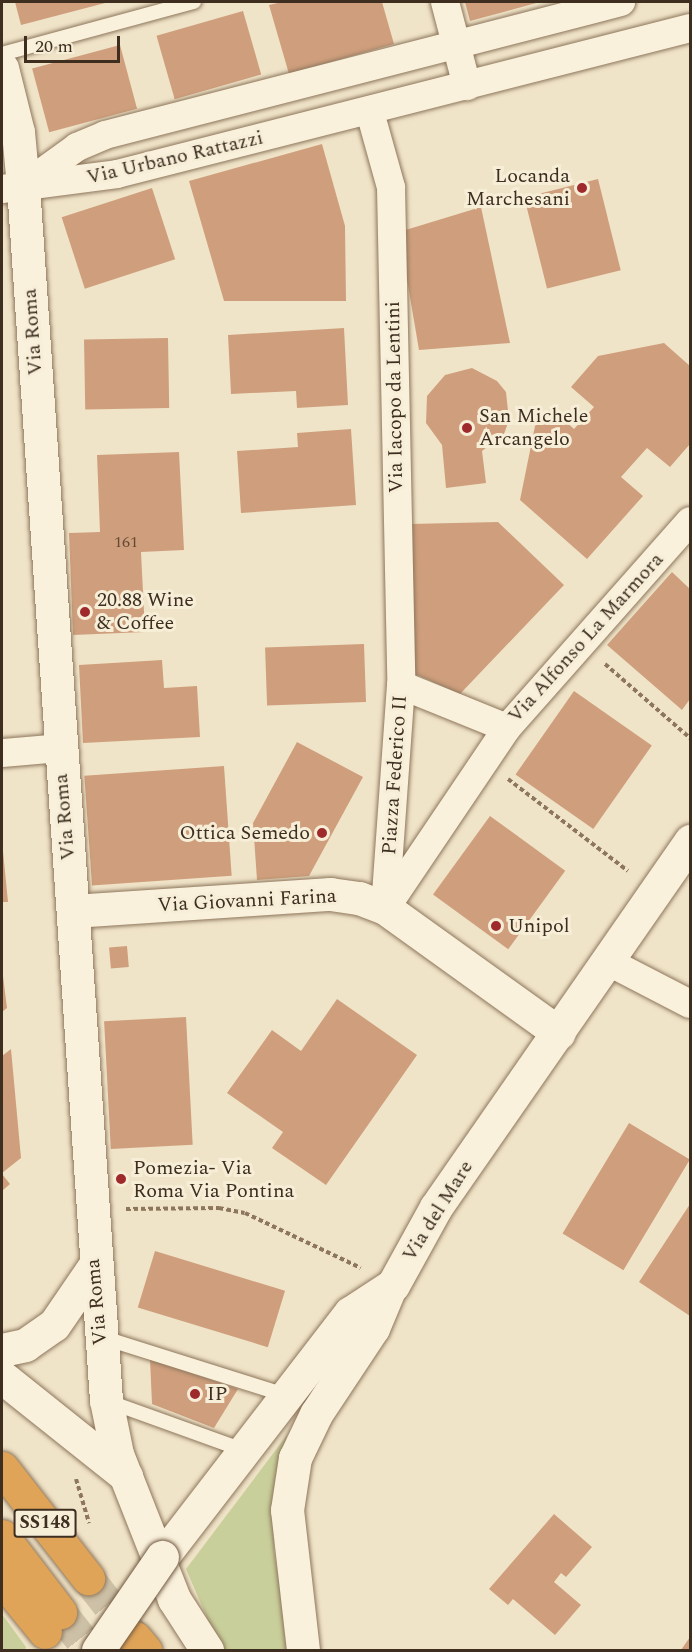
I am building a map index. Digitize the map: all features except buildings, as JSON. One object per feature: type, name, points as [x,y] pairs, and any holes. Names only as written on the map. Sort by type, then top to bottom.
[{"type":"highway","name":"SS148","points":[[2,1468],[88,1578]]},
{"type":"highway","name":"SS148","points":[[2,1536],[52,1622],[2,1579]]},
{"type":"street","points":[[445,2],[467,86]]},
{"type":"street","name":"Via Urbano Rattazzi","points":[[12,188],[63,156],[105,135],[621,2]]},
{"type":"street","name":"Via Urbano Rattazzi","points":[[12,188],[117,174],[690,28]]},
{"type":"street","name":"Via Roma","points":[[2,68],[73,911],[89,1210],[106,1400],[126,1476],[162,1557],[174,1599],[207,1650]]},
{"type":"street","name":"Via Iacopo da Lentini","points":[[370,111],[391,187],[401,685]]},
{"type":"street","name":"Via Alfonso La Marmora","points":[[507,728],[690,521]]},
{"type":"street","name":"Piazza Federico II","points":[[401,685],[507,728],[385,908],[401,685]]},
{"type":"street","points":[[2,753],[60,748]]},
{"type":"street","name":"Via del Mare","points":[[98,1650],[162,1557],[285,1395],[351,1313],[391,1288],[436,1207],[690,841]]},
{"type":"street","name":"Via Giovanni Farina","points":[[73,911],[339,894],[385,908],[559,1032]]},
{"type":"street","points":[[607,962],[690,1004]]},
{"type":"street","points":[[2,1350],[25,1344],[54,1324],[93,1268]]},
{"type":"street","points":[[303,1650],[287,1510],[295,1458],[316,1414],[373,1328],[391,1288]]},
{"type":"street","points":[[2,1377],[126,1476]]},
{"type":"lane","points":[[2,54],[194,2]]},
{"type":"lane","points":[[100,1336],[285,1395]]},
{"type":"lane","points":[[106,1400],[243,1450]]},
{"type":"path","points":[[581,644],[690,738]]},
{"type":"path","points":[[484,761],[655,892]]},
{"type":"path","points":[[89,1210],[200,1207],[245,1213],[391,1288]]},
{"type":"green space","points":[[287,1435],[275,1479],[274,1550],[290,1650],[221,1650],[186,1569]]},
{"type":"green space","points":[[2,1614],[26,1647],[25,1650],[2,1650]]},
{"type":"tunnel","points":[[88,1578],[135,1638]]},
{"type":"tunnel","points":[[60,1612],[90,1650]]},
{"type":"place","name":"Locanda Marchesani","points":[[582,188]]},
{"type":"place","name":"San Michele Arcangelo","points":[[467,428]]},
{"type":"place","name":"20.88 Wine & Coffee","points":[[85,612]]},
{"type":"place","name":"Ottica Semedo","points":[[322,833]]},
{"type":"place","name":"Unipol","points":[[496,926]]},
{"type":"place","name":"Pomezia- Via Roma Via Pontina","points":[[121,1179]]},
{"type":"place","name":"IP","points":[[195,1394]]}]
